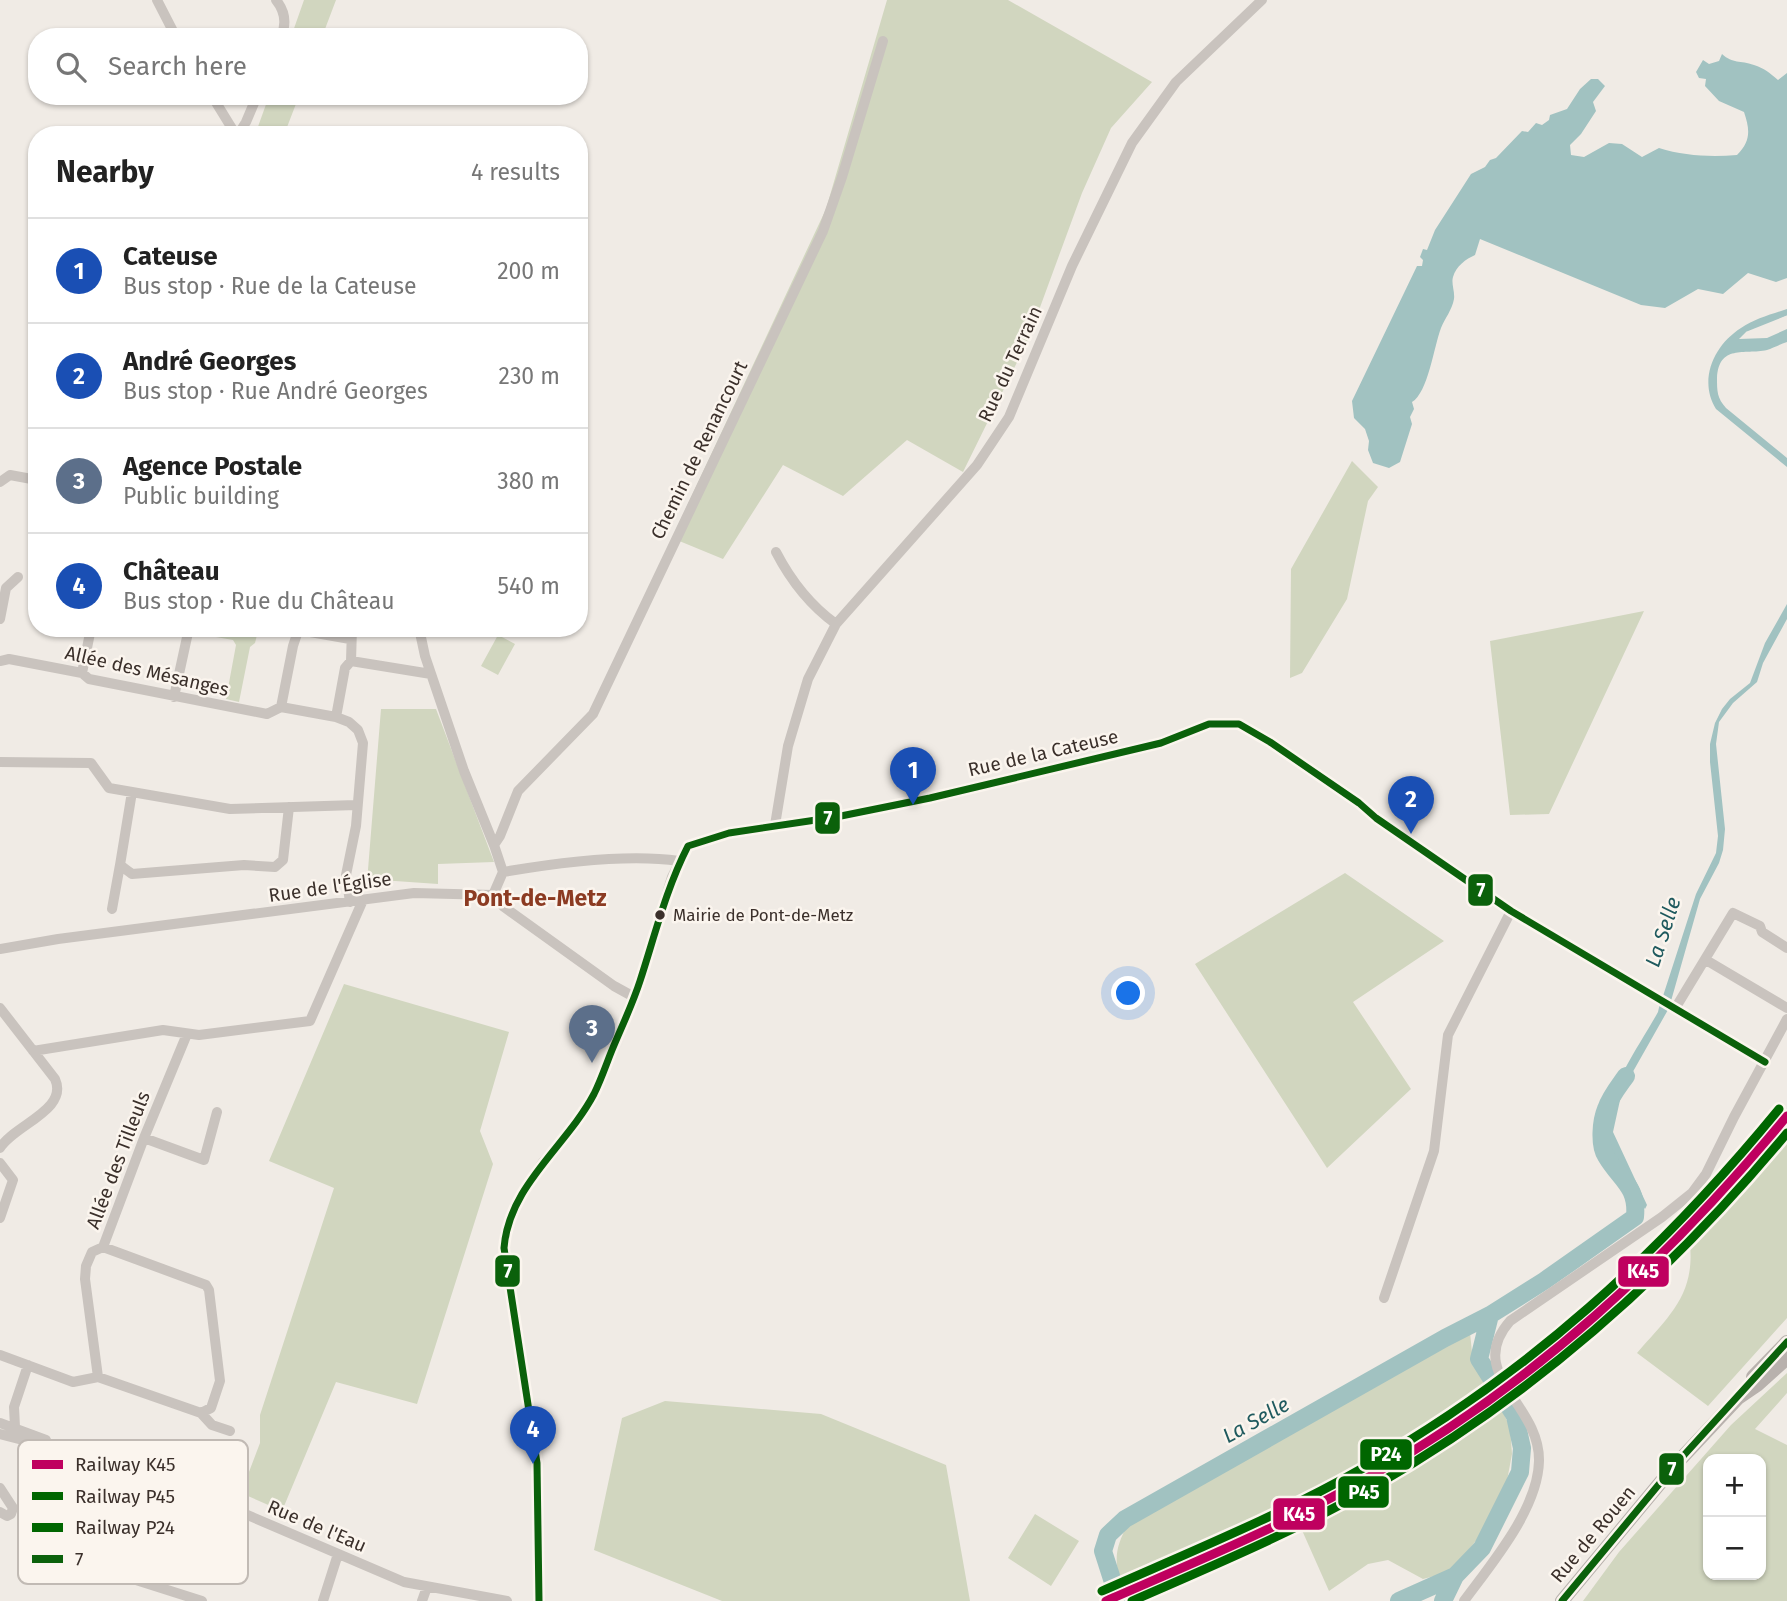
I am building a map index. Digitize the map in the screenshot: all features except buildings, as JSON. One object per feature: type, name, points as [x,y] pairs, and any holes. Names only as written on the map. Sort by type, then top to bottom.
[{"type":"main road","name":"Rue de Rouen","points":[[1738,1398],[1744,1387],[1787,1342]]},
{"type":"main road","name":"Rue de Rouen","points":[[1562,1601],[1675,1465],[1738,1398],[1787,1358]]},
{"type":"street","points":[[157,0],[171,28]]},
{"type":"street","points":[[276,0],[284,10],[284,28]]},
{"type":"street","name":"Rue du Terrain","points":[[775,825],[788,746],[808,679],[836,624],[976,464],[1009,417],[1072,266],[1132,143],[1176,82],[1262,0]]},
{"type":"street","name":"Chemin de Renancourt","points":[[494,845],[518,791],[593,714],[823,231],[883,41]]},
{"type":"street","points":[[218,105],[231,126]]},
{"type":"street","points":[[243,126],[253,105]]},
{"type":"street","points":[[0,482],[10,475],[28,478]]},
{"type":"street","points":[[776,552],[803,592],[836,624]]},
{"type":"street","points":[[0,619],[6,588],[18,577]]},
{"type":"street","points":[[82,673],[89,637]]},
{"type":"street","points":[[174,698],[187,637]]},
{"type":"street","points":[[281,707],[296,637]]},
{"type":"street","points":[[350,902],[346,876],[356,825],[363,743],[358,730],[349,722],[336,717],[345,668],[351,661],[351,637]]},
{"type":"street","points":[[421,637],[464,771],[503,873],[493,895],[504,907],[614,986],[634,997]]},
{"type":"street","name":"Allée des Mésanges","points":[[0,661],[9,659],[82,673],[89,679],[268,715],[281,707],[336,717]]},
{"type":"street","points":[[351,661],[431,674]]},
{"type":"street","name":"Rue de la Cateuse","points":[[679,861],[688,846],[729,833],[835,817],[930,798],[1161,743],[1195,728],[1224,722],[1239,724],[1270,742],[1511,911]]},
{"type":"street","points":[[0,762],[91,762],[109,788],[230,809],[356,805]]},
{"type":"street","points":[[112,909],[132,792]]},
{"type":"street","points":[[120,865],[132,874],[244,865],[275,867],[283,860],[289,807]]},
{"type":"street","points":[[503,873],[528,867],[601,860],[649,858],[679,861],[634,997],[594,1094],[575,1125],[543,1161],[524,1190],[505,1235],[504,1248],[537,1463],[539,1601]]},
{"type":"street","name":"Rue de l'Église","points":[[0,949],[58,939],[414,893],[493,895]]},
{"type":"street","points":[[33,1051],[163,1030],[209,1034],[310,1021],[363,900]]},
{"type":"street","points":[[1384,1298],[1434,1151],[1448,1035],[1511,911],[1765,1062]]},
{"type":"street","points":[[1673,1006],[1692,982],[1733,913],[1760,926],[1762,933],[1787,948]]},
{"type":"street","points":[[1706,960],[1787,1008]]},
{"type":"street","points":[[0,1008],[58,1085],[57,1097],[51,1105],[8,1138],[0,1148]]},
{"type":"street","points":[[1464,1601],[1518,1522],[1533,1490],[1538,1470],[1538,1448],[1534,1432],[1524,1411],[1498,1372],[1495,1355],[1499,1335],[1516,1316],[1686,1199],[1706,1174],[1787,1019]]},
{"type":"street","name":"Allée des Tilleuls","points":[[99,1377],[85,1273],[92,1252],[103,1247],[187,1034]]},
{"type":"street","points":[[144,1138],[204,1160],[217,1112]]},
{"type":"street","points":[[0,1163],[13,1180],[0,1218]]},
{"type":"street","points":[[103,1247],[206,1285],[209,1290],[220,1381],[211,1408],[201,1413]]},
{"type":"street","points":[[0,1355],[73,1382],[99,1377],[201,1413],[212,1425],[230,1431]]},
{"type":"street","points":[[0,1445],[8,1432],[28,1365]]},
{"type":"street","points":[[0,1424],[14,1407]]},
{"type":"street","name":"Rue de l'Eau","points":[[0,1424],[8,1432],[33,1440]]},
{"type":"street","points":[[0,1488],[13,1508],[7,1516],[0,1512]]},
{"type":"street","name":"Rue de l'Eau","points":[[248,1515],[391,1577],[427,1587],[508,1601]]},
{"type":"street","points":[[323,1601],[338,1554]]},
{"type":"street","points":[[149,1584],[202,1601]]},
{"type":"street","points":[[422,1601],[427,1587]]},
{"type":"green space","points":[[304,0],[336,0],[325,28],[294,28]]},
{"type":"green space","points":[[887,0],[1008,0],[1152,82],[1111,128],[1082,193],[1028,340],[963,472],[907,440],[843,496],[783,465],[723,559],[672,538],[826,209]]},
{"type":"green space","points":[[266,105],[296,105],[287,126],[258,126]]},
{"type":"green space","points":[[1352,461],[1378,487],[1368,501],[1347,599],[1302,673],[1290,678],[1291,569]]},
{"type":"green space","points":[[1644,611],[1549,814],[1510,815],[1490,641]]},
{"type":"green space","points":[[216,637],[256,637],[250,647],[239,702],[226,699],[236,645],[233,640]]},
{"type":"green space","points":[[497,637],[515,644],[498,675],[481,666]]},
{"type":"green space","points":[[381,709],[436,709],[494,862],[438,864],[438,884],[367,882]]},
{"type":"green space","points":[[1345,873],[1444,941],[1353,1002],[1411,1089],[1327,1168],[1195,964]]},
{"type":"green space","points":[[344,984],[509,1032],[480,1131],[493,1164],[417,1404],[336,1382],[282,1511],[248,1496],[248,1475],[260,1443],[260,1415],[334,1188],[269,1161]]},
{"type":"green space","points":[[1787,1138],[1787,1318],[1708,1406],[1637,1353],[1677,1305],[1688,1278],[1690,1245]]},
{"type":"green space","points":[[1470,1332],[1473,1363],[1490,1392],[1330,1484],[1121,1586],[1117,1554],[1128,1524]]},
{"type":"green space","points":[[1787,1373],[1787,1393],[1755,1429],[1787,1445],[1787,1601],[1583,1601],[1619,1552],[1703,1457],[1703,1580],[1766,1580],[1766,1454],[1705,1454],[1731,1425]]},
{"type":"green space","points":[[665,1401],[821,1414],[946,1465],[970,1601],[722,1601],[594,1550],[622,1418]]},
{"type":"green space","points":[[1501,1408],[1510,1427],[1512,1454],[1506,1486],[1480,1536],[1450,1572],[1423,1579],[1388,1560],[1368,1564],[1329,1591],[1301,1528],[1389,1482]]},
{"type":"green space","points":[[1035,1514],[1079,1541],[1051,1586],[1008,1558]]},
{"type":"water","points":[[1722,54],[1733,61],[1761,68],[1778,80],[1787,73],[1787,278],[1776,282],[1748,273],[1723,294],[1698,289],[1665,308],[1641,305],[1480,239],[1475,255],[1456,269],[1453,277],[1453,303],[1441,328],[1422,389],[1412,402],[1412,424],[1400,462],[1389,468],[1373,463],[1365,429],[1354,418],[1352,401],[1417,266],[1422,266],[1423,260],[1420,257],[1423,249],[1427,250],[1435,230],[1471,174],[1496,158],[1522,131],[1528,132],[1536,123],[1542,125],[1549,120],[1550,115],[1567,109],[1580,89],[1591,79],[1598,79],[1605,86],[1593,102],[1596,111],[1570,145],[1571,155],[1584,157],[1609,143],[1622,144],[1642,157],[1659,148],[1698,155],[1737,155],[1745,145],[1748,135],[1744,112],[1719,101],[1705,86],[1706,79],[1699,78],[1696,72],[1703,60],[1709,64],[1719,61]]},
{"type":"water","points":[[1787,309],[1787,315],[1749,329],[1739,339],[1767,338],[1787,329],[1787,342],[1767,350],[1728,356],[1722,360],[1717,378],[1718,394],[1726,408],[1787,458],[1787,467],[1716,409],[1711,398],[1709,375],[1716,353],[1731,335],[1752,322]]},
{"type":"water","points":[[1787,604],[1787,619],[1763,663],[1757,682],[1733,703],[1719,722],[1716,744],[1725,829],[1723,850],[1700,899],[1671,1001],[1663,996],[1696,894],[1716,853],[1718,836],[1710,762],[1710,744],[1715,723],[1730,699],[1750,683],[1765,643]]},
{"type":"water","points":[[1660,1003],[1669,1008],[1622,1091],[1613,1132],[1647,1205],[1645,1209],[1611,1150],[1607,1140],[1607,1116],[1617,1085],[1658,1012]]},
{"type":"waterway","name":"La Selle","points":[[1747,330],[1787,314]]},
{"type":"waterway","name":"La Selle","points":[[1443,1601],[1455,1576],[1482,1548],[1520,1472],[1522,1448],[1515,1416],[1479,1359],[1490,1315],[1635,1217],[1631,1190],[1606,1156],[1602,1139],[1606,1109],[1626,1076]]},
{"type":"waterway","name":"La Selle","points":[[1119,1601],[1103,1551],[1108,1535],[1125,1519],[1490,1315]]},
{"type":"waterway","name":"La Selle","points":[[1399,1601],[1455,1576]]},
{"type":"rail line","name":"P24","points":[[1102,1591],[1333,1485],[1425,1431],[1482,1392],[1589,1308],[1639,1262],[1734,1162],[1779,1109]]},
{"type":"rail line","name":"K45","points":[[1106,1601],[1337,1495],[1429,1441],[1487,1402],[1595,1316],[1646,1269],[1787,1116]]},
{"type":"rail line","name":"P45","points":[[1132,1601],[1316,1517],[1435,1450],[1491,1411],[1545,1371],[1647,1282],[1696,1235],[1787,1133]]},
{"type":"transit line","name":"7","points":[[539,1601],[537,1463],[504,1248],[508,1225],[527,1186],[569,1132],[596,1089],[633,1000],[667,895],[688,846],[729,833],[836,817],[930,798],[1161,743],[1209,724],[1239,724],[1359,803],[1376,818],[1511,911],[1765,1062]]},
{"type":"transit line","name":"7","points":[[1562,1601],[1675,1465],[1787,1342]]},
{"type":"place","name":"Cateuse","points":[[913,805]]},
{"type":"place","name":"André Georges","points":[[1411,834]]},
{"type":"place","name":"Mairie de Pont-de-Metz","points":[[660,915]]},
{"type":"place","name":"Agence Postale","points":[[592,1063]]},
{"type":"place","name":"Château","points":[[533,1464]]},
{"type":"district","name":"Pont-de-Metz","points":[[535,898]]}]
